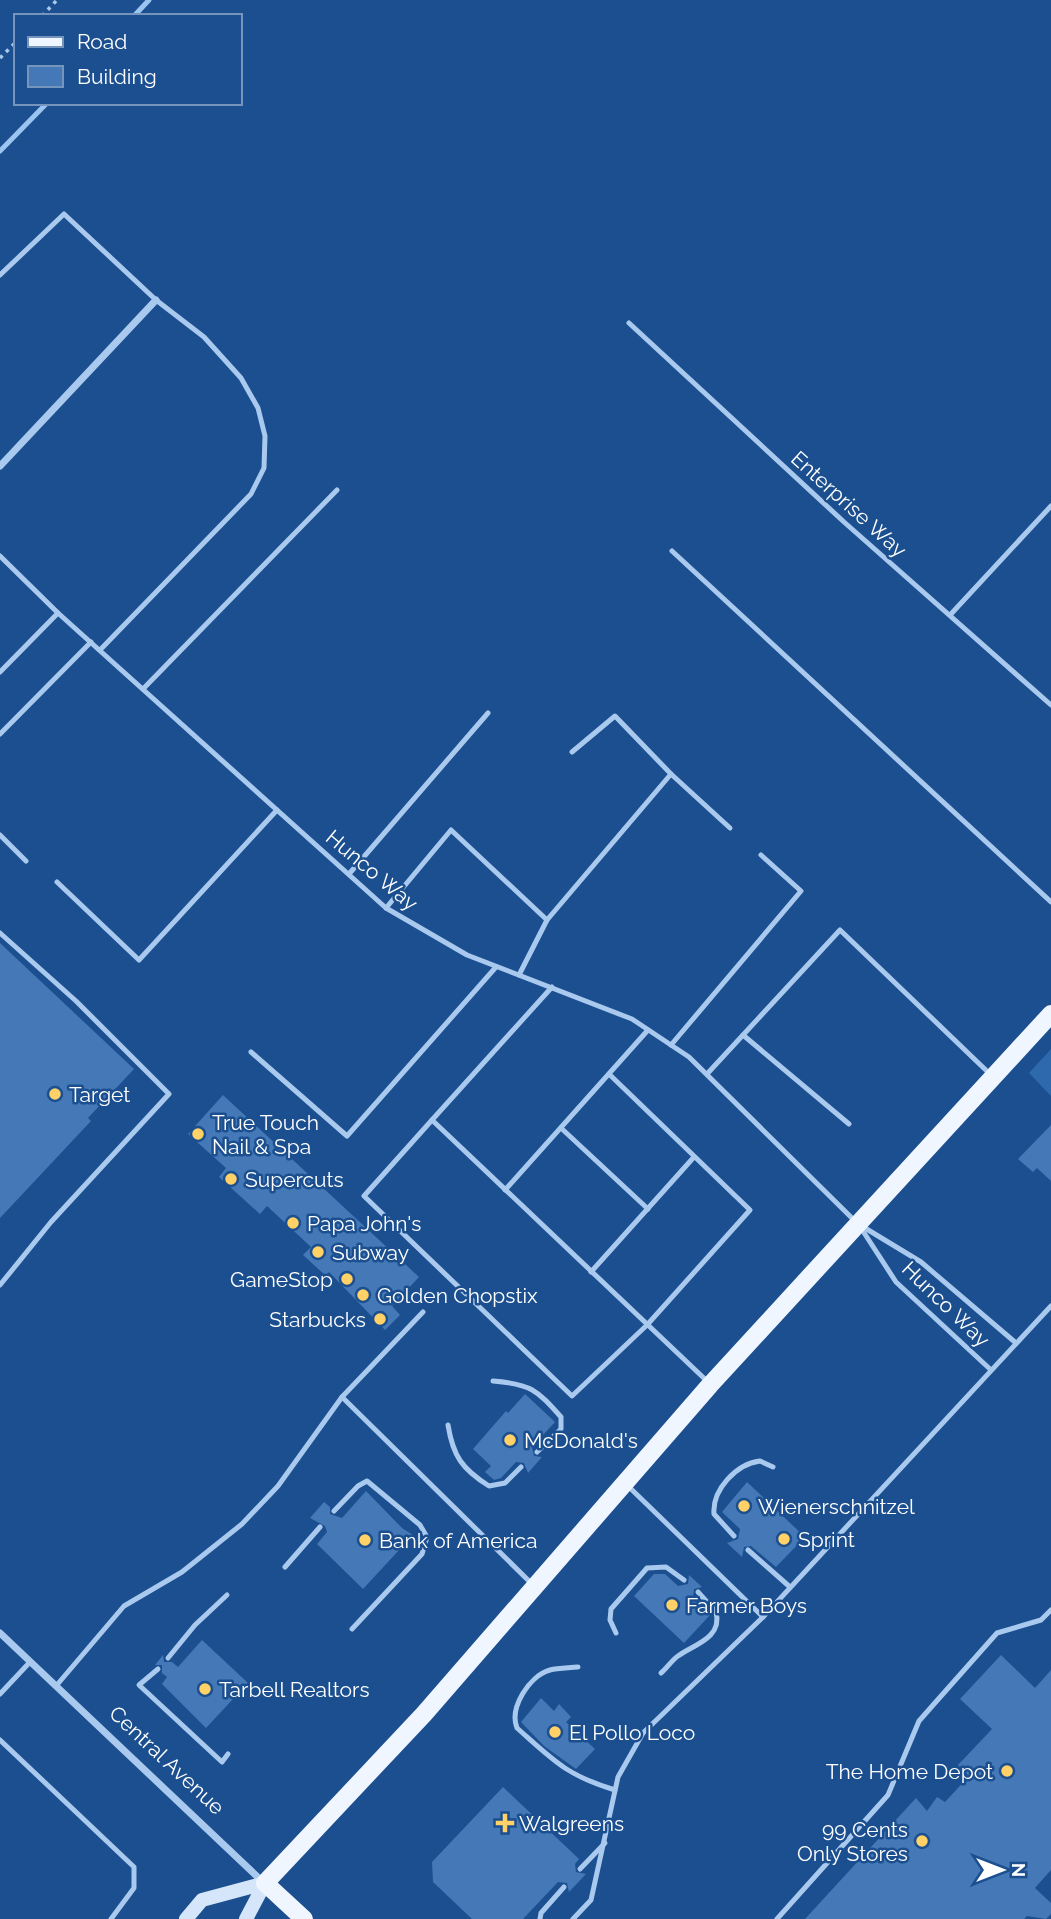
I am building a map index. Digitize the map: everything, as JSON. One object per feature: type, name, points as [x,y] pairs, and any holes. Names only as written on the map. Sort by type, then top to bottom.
[{"type":"main road","points":[[246,1919],[265,1883],[424,1714],[624,1481],[1051,1014]]},
{"type":"main road","points":[[186,1919],[202,1900],[265,1883]]},
{"type":"main road","name":"Central Avenue","points":[[265,1883],[304,1919]]},
{"type":"street","points":[[0,466],[156,300]]},
{"type":"street","name":"Central Avenue","points":[[0,1633],[265,1883]]},
{"type":"lane","points":[[0,275],[64,214],[156,300],[204,337],[241,378],[258,408],[265,436],[264,468],[251,494],[100,650]]},
{"type":"lane","name":"Enterprise Way","points":[[629,323],[844,523],[951,614],[1051,705]]},
{"type":"lane","points":[[143,689],[337,490]]},
{"type":"lane","points":[[951,614],[1051,506]]},
{"type":"lane","points":[[672,551],[1051,902]]},
{"type":"lane","name":"Hunco Way","points":[[0,556],[58,613],[386,908],[467,956],[632,1019],[707,1074],[859,1225],[896,1282],[991,1370]]},
{"type":"lane","points":[[0,672],[58,613]]},
{"type":"lane","points":[[0,734],[91,642]]},
{"type":"lane","points":[[349,874],[488,713]]},
{"type":"lane","points":[[572,752],[615,716],[671,774],[730,828]]},
{"type":"lane","points":[[519,975],[547,920],[671,774]]},
{"type":"lane","points":[[57,882],[139,960],[277,810]]},
{"type":"lane","points":[[386,908],[451,830],[547,920]]},
{"type":"lane","points":[[0,835],[26,861]]},
{"type":"lane","points":[[671,1045],[801,891],[761,855]]},
{"type":"lane","points":[[707,1074],[840,930],[993,1077]]},
{"type":"lane","points":[[0,933],[76,1001],[169,1094],[51,1222],[0,1286]]},
{"type":"lane","points":[[251,1052],[347,1136],[496,967]]},
{"type":"lane","points":[[552,987],[364,1196],[572,1396],[647,1325],[750,1210],[609,1074]]},
{"type":"lane","points":[[505,1190],[648,1030]]},
{"type":"lane","points":[[743,1035],[849,1124]]},
{"type":"lane","points":[[432,1120],[710,1385]]},
{"type":"lane","points":[[561,1128],[648,1209]]},
{"type":"lane","points":[[591,1272],[694,1157]]},
{"type":"lane","name":"Hunco Way","points":[[859,1225],[921,1262],[1016,1343]]},
{"type":"lane","points":[[573,1919],[591,1900],[618,1777],[643,1733],[763,1617],[1051,1306]]},
{"type":"lane","points":[[56,1686],[124,1605],[182,1572],[242,1524],[278,1486],[342,1397],[423,1312]]},
{"type":"lane","points":[[493,1381],[513,1382],[539,1391],[561,1417],[561,1429],[537,1452]]},
{"type":"lane","points":[[342,1397],[534,1587]]},
{"type":"lane","points":[[448,1425],[452,1450],[471,1474],[489,1486],[505,1483],[522,1467]]},
{"type":"lane","points":[[734,1536],[714,1514],[716,1495],[740,1467],[760,1461],[773,1467]]},
{"type":"lane","points":[[334,1511],[358,1486],[367,1481],[420,1525],[427,1537],[422,1554],[352,1629]]},
{"type":"lane","points":[[624,1481],[763,1617]]},
{"type":"lane","points":[[285,1567],[320,1527]]},
{"type":"lane","points":[[748,1550],[790,1587]]},
{"type":"lane","points":[[616,1633],[610,1620],[611,1609],[647,1568],[666,1567],[684,1580]]},
{"type":"lane","points":[[661,1673],[678,1656],[704,1642],[716,1626],[716,1612],[698,1592]]},
{"type":"lane","points":[[167,1658],[195,1625],[227,1595]]},
{"type":"lane","points":[[777,1919],[888,1795],[919,1721],[942,1695],[997,1633],[1041,1620],[1051,1610]]},
{"type":"lane","points":[[0,1694],[30,1662]]},
{"type":"lane","points":[[578,1667],[549,1670],[541,1675],[518,1700],[514,1720],[517,1728],[570,1775],[615,1790]]},
{"type":"lane","points":[[158,1669],[139,1685],[222,1762],[228,1755]]},
{"type":"lane","points":[[0,1740],[134,1867],[134,1888],[111,1919]]},
{"type":"lane","points":[[580,1869],[605,1843]]},
{"type":"lane","points":[[540,1919],[541,1913],[564,1887]]},
{"type":"path","points":[[43,14],[57,0]]},
{"type":"path","points":[[0,58],[14,44]]},
{"type":"shaded area","points":[[1051,1049],[1051,1096],[1029,1073]]},
{"type":"building","name":"Target","points":[[0,943],[134,1069],[88,1118],[91,1121],[0,1218]]},
{"type":"building","points":[[223,1095],[419,1277],[392,1306],[400,1315],[385,1330],[329,1272],[326,1276],[303,1255],[311,1247],[267,1206],[260,1214],[219,1177],[226,1168],[188,1134]]},
{"type":"building","points":[[1051,1125],[1051,1181],[1037,1168],[1033,1172],[1018,1159]]},
{"type":"building","name":"McDonald's","points":[[525,1394],[555,1422],[532,1447],[534,1456],[542,1457],[528,1473],[524,1463],[516,1462],[501,1478],[494,1480],[485,1472],[491,1466],[473,1449],[506,1411],[508,1413]]},
{"type":"building","points":[[747,1482],[805,1537],[776,1567],[751,1546],[744,1547],[742,1557],[727,1543],[738,1539],[740,1529],[722,1512]]},
{"type":"building","name":"Bank of America","points":[[366,1491],[402,1528],[413,1535],[363,1589],[317,1544],[327,1532],[325,1526],[310,1518],[324,1502],[330,1507],[330,1514],[342,1518]]},
{"type":"building","name":"Farmer Boys","points":[[654,1574],[665,1574],[678,1586],[688,1584],[689,1575],[702,1587],[694,1589],[693,1598],[710,1615],[684,1643],[634,1596]]},
{"type":"building","name":"Tarbell Realtors","points":[[202,1640],[248,1683],[206,1728],[162,1684],[167,1677],[162,1673],[162,1665],[155,1665],[163,1655],[164,1662],[172,1662],[178,1667]]},
{"type":"building","points":[[1001,1655],[1035,1688],[1051,1670],[1051,1870],[1035,1888],[1051,1903],[1051,1914],[1046,1919],[1027,1916],[1024,1919],[805,1919],[916,1798],[927,1811],[937,1797],[945,1802],[969,1776],[958,1765],[992,1729],[960,1699]]},
{"type":"building","name":"El Pollo Loco","points":[[541,1698],[554,1711],[559,1704],[571,1717],[566,1722],[595,1749],[576,1769],[544,1746],[521,1722]]},
{"type":"building","name":"Walgreens","points":[[503,1787],[579,1859],[575,1864],[576,1872],[586,1874],[569,1892],[567,1883],[558,1882],[523,1919],[472,1919],[433,1882],[432,1862]]},
{"type":"waterway","points":[[136,14],[149,0]]},
{"type":"waterway","points":[[0,151],[45,105]]},
{"type":"place","name":"Target","points":[[55,1094]]},
{"type":"place","name":"True Touch Nail & Spa","points":[[198,1134]]},
{"type":"place","name":"Supercuts","points":[[231,1179]]},
{"type":"place","name":"Papa John's","points":[[293,1223]]},
{"type":"place","name":"Subway","points":[[318,1252]]},
{"type":"place","name":"GameStop","points":[[347,1279]]},
{"type":"place","name":"Golden Chopstix","points":[[363,1295]]},
{"type":"place","name":"Starbucks","points":[[380,1319]]},
{"type":"place","name":"McDonald's","points":[[510,1440]]},
{"type":"place","name":"Wienerschnitzel","points":[[744,1506]]},
{"type":"place","name":"Sprint","points":[[784,1539]]},
{"type":"place","name":"Bank of America","points":[[365,1540]]},
{"type":"place","name":"Farmer Boys","points":[[672,1605]]},
{"type":"place","name":"Tarbell Realtors","points":[[205,1689]]},
{"type":"place","name":"El Pollo Loco","points":[[555,1732]]},
{"type":"place","name":"The Home Depot","points":[[1007,1771]]},
{"type":"place","name":"Walgreens","points":[[505,1823]]},
{"type":"place","name":"99 Cents Only Stores","points":[[922,1841]]}]
